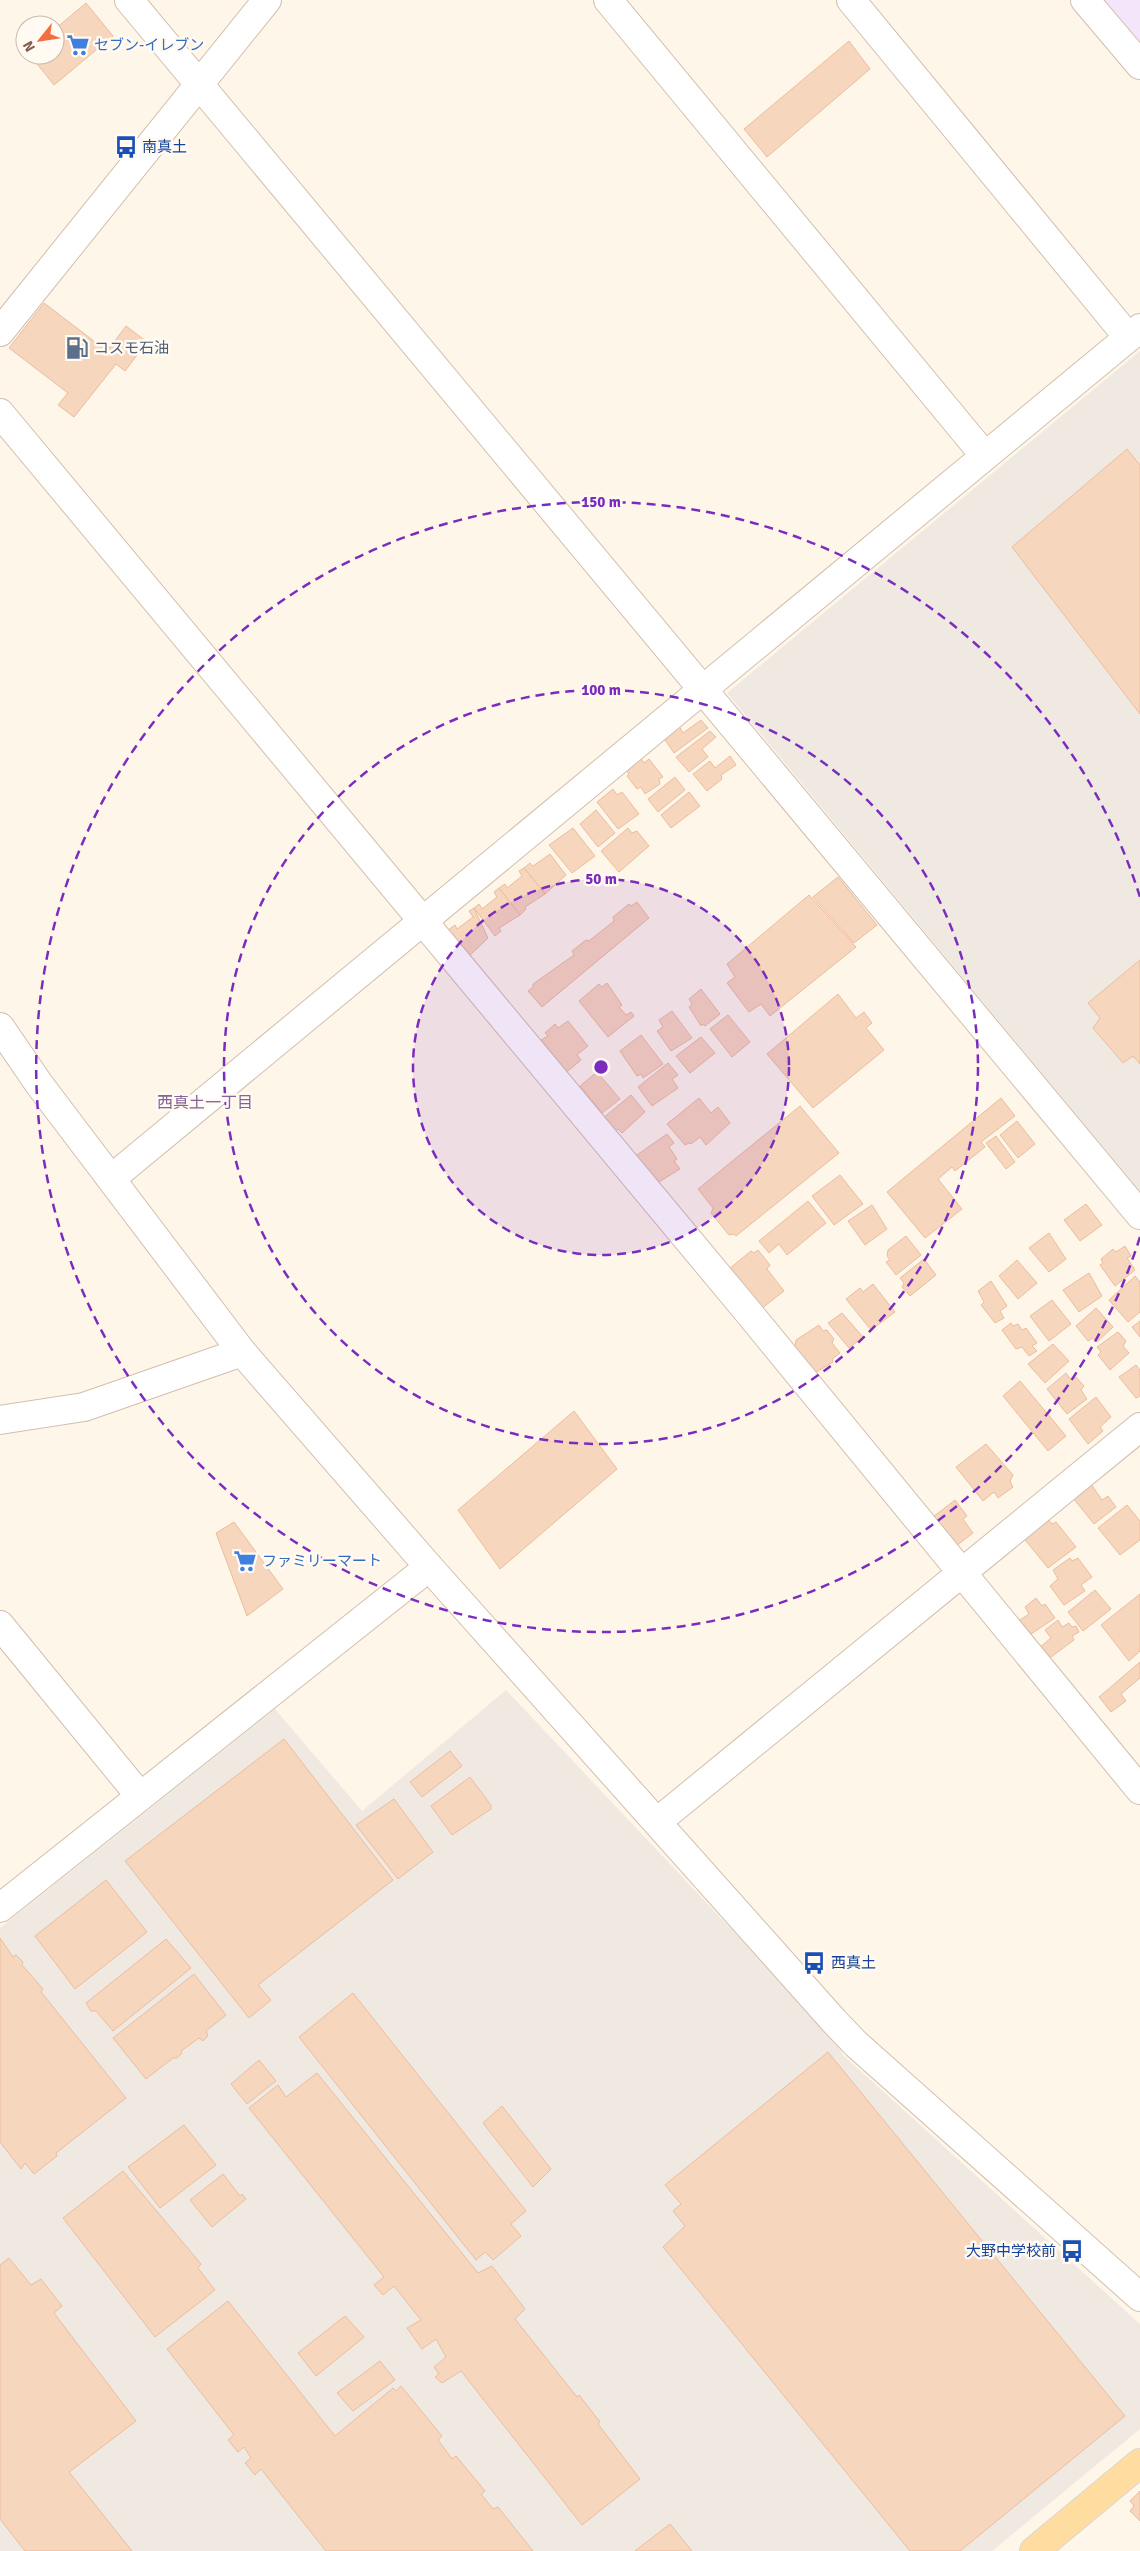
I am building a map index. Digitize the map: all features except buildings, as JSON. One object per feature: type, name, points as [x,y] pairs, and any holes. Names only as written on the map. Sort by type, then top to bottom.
[{"type":"main road","points":[[1034,2551],[1140,2463]]},
{"type":"street","points":[[129,0],[704,689],[1140,1216]]},
{"type":"street","points":[[0,332],[267,0]]},
{"type":"street","points":[[608,0],[985,456]]},
{"type":"street","points":[[112,1178],[1134,333],[851,0]]},
{"type":"street","points":[[1085,0],[1140,65]]},
{"type":"street","points":[[0,413],[749,1313],[1140,1790]]},
{"type":"street","points":[[0,1027],[39,1084],[242,1352],[429,1567],[856,2044],[1140,2297]]},
{"type":"street","points":[[0,1420],[84,1407],[242,1352]]},
{"type":"street","points":[[657,1822],[1140,1427]]},
{"type":"street","points":[[0,1908],[429,1567]]},
{"type":"street","points":[[0,1625],[140,1796]]},
{"type":"shaded area","points":[[1096,0],[1140,0],[1140,54]]},
{"type":"shaded area","points":[[1140,351],[1140,1192],[727,693]]},
{"type":"shaded area","points":[[506,1690],[836,2040],[843,2055],[1140,2324],[1140,2429],[992,2551],[0,2551],[0,1928],[275,1709],[362,1811]]},
{"type":"place","name":"セブン-イレブン","points":[[78,45]]},
{"type":"place","name":"南真土","points":[[126,147]]},
{"type":"place","name":"コスモ石油","points":[[77,348]]},
{"type":"place","name":"ファミリーマート","points":[[245,1561]]},
{"type":"place","name":"西真土","points":[[814,1963]]},
{"type":"place","name":"大野中学校前","points":[[1072,2251]]},
{"type":"district","name":"西真土一丁目","points":[[205,1102]]}]
